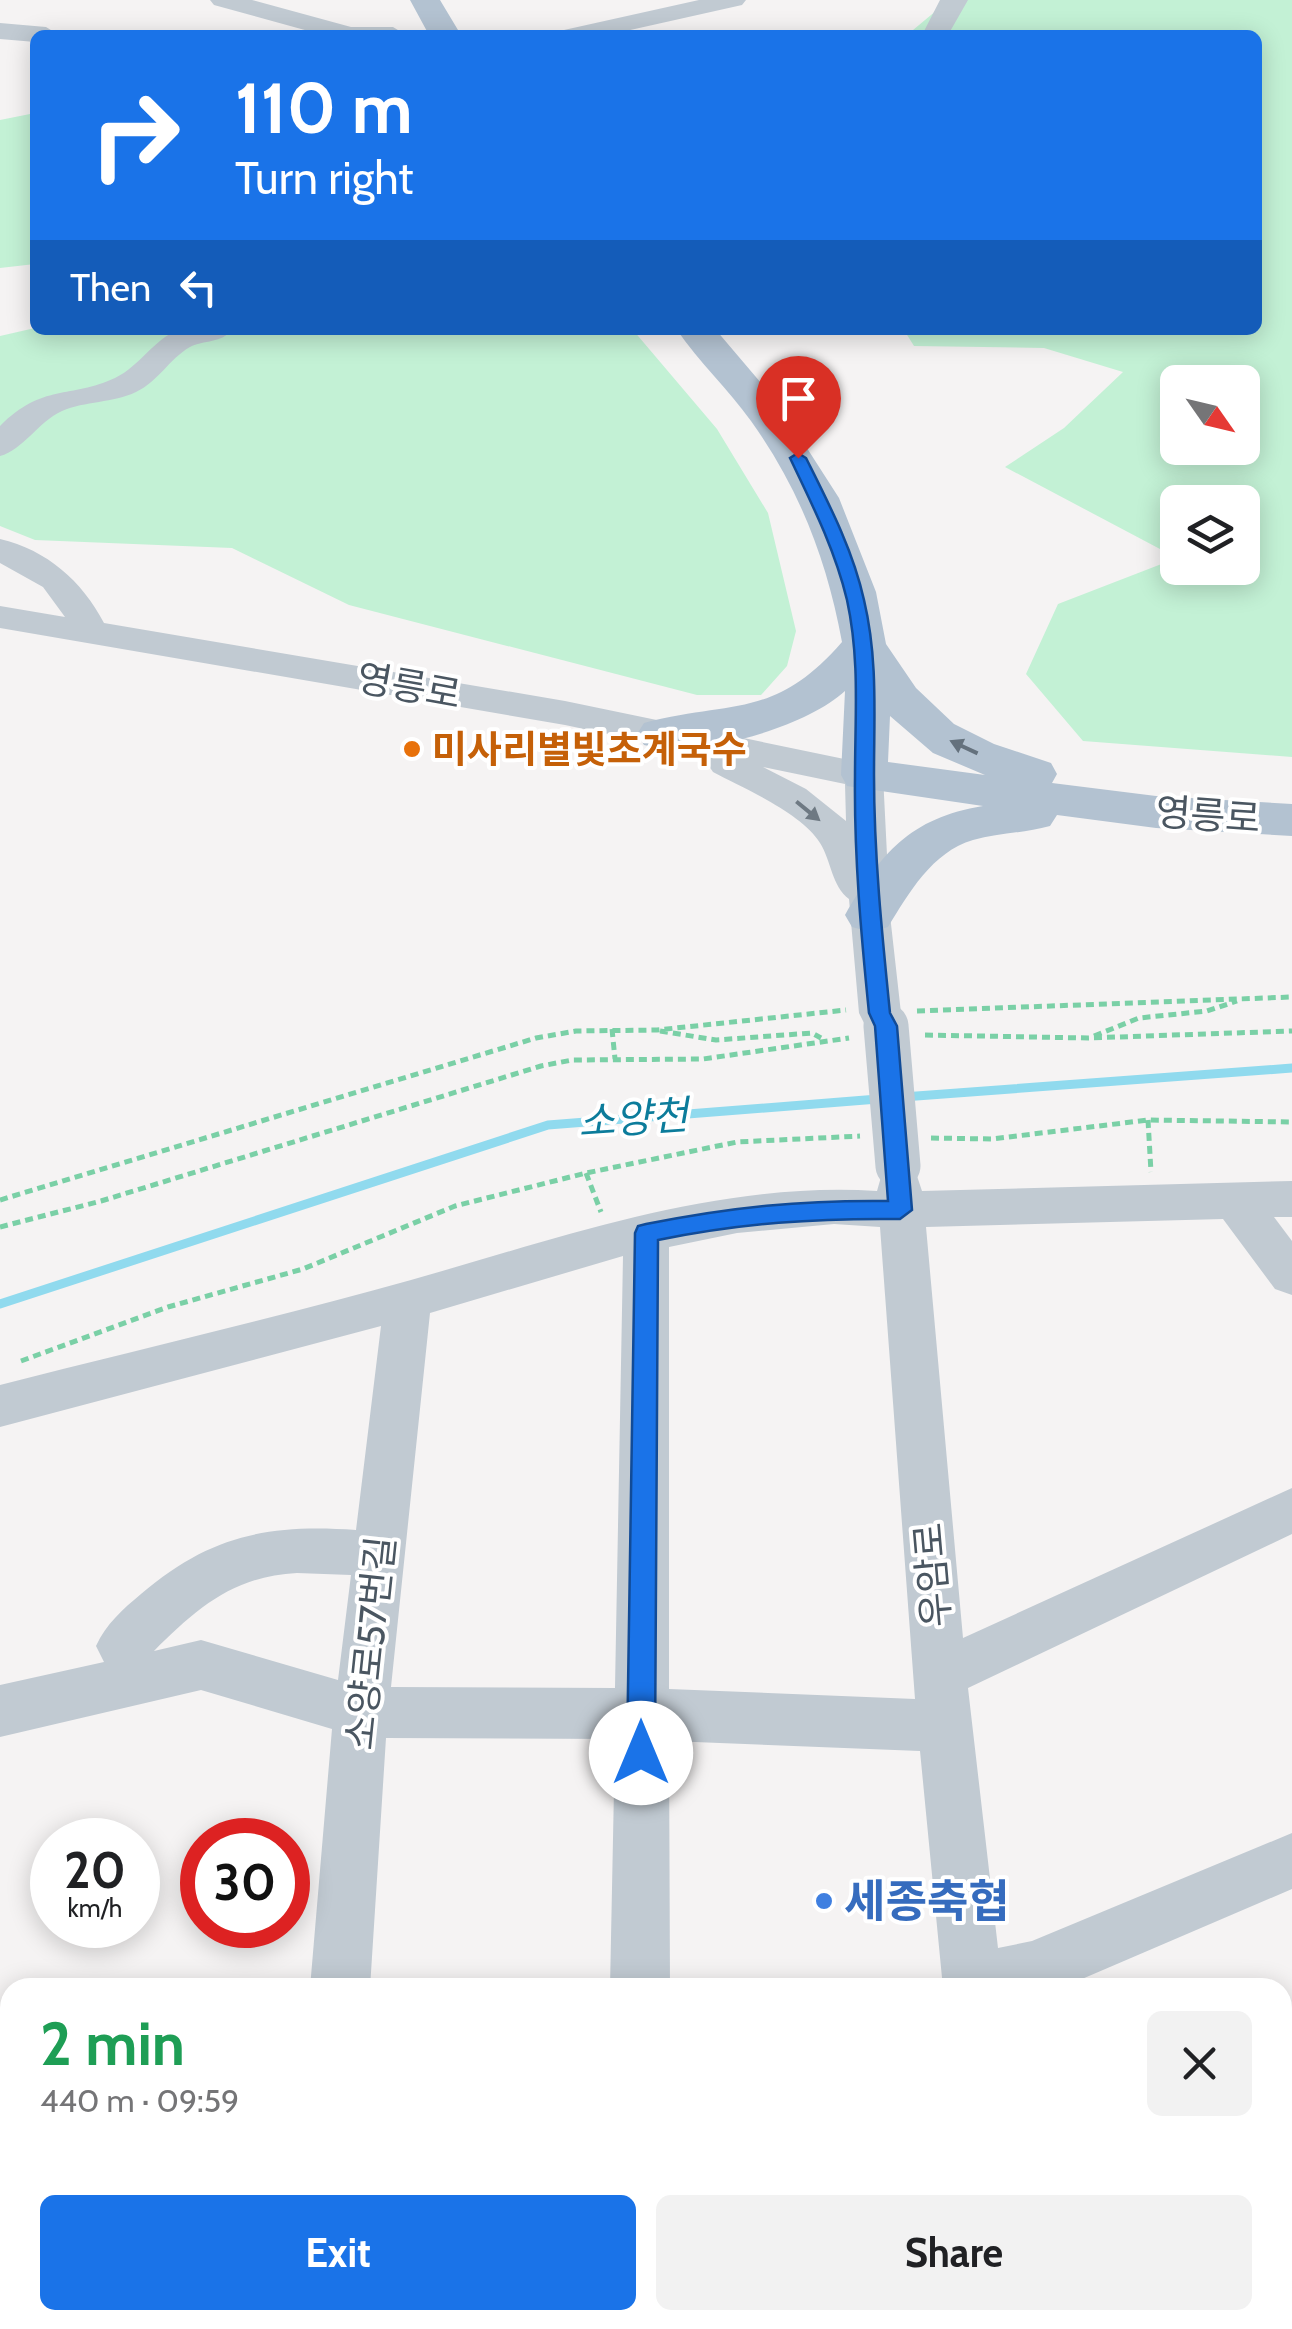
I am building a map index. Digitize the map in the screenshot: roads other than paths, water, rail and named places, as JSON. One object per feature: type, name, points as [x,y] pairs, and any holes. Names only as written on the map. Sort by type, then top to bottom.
[{"type":"main road","points":[[700,335],[760,404],[813,483],[850,582],[864,644],[868,698],[864,775]]},
{"type":"main road","points":[[660,734],[739,724],[784,711],[817,696],[841,675],[864,644]]},
{"type":"main road","points":[[864,644],[904,702],[928,728],[944,738],[1006,766],[1156,812]]},
{"type":"main road","name":"영릉로","points":[[864,775],[1156,812],[1292,820]]},
{"type":"main road","points":[[870,915],[902,864],[932,838],[970,822],[1040,814],[1156,812]]},
{"type":"street","points":[[358,30],[408,0]]},
{"type":"street","points":[[596,30],[733,0]]},
{"type":"street","points":[[938,30],[948,6],[955,0]]},
{"type":"street","points":[[231,1],[335,30]]},
{"type":"street","points":[[0,31],[30,34]]},
{"type":"street","points":[[0,446],[18,423],[45,406],[111,391],[134,381],[169,344],[188,335]]},
{"type":"street","points":[[0,549],[72,591],[90,632]]},
{"type":"street","name":"영릉로","points":[[0,617],[565,713],[864,775]]},
{"type":"street","points":[[660,734],[792,798],[836,833],[870,915]]},
{"type":"street","points":[[864,775],[870,915]]},
{"type":"street","name":"우암로","points":[[870,915],[887,1028],[943,1700],[972,1978]]},
{"type":"street","points":[[0,1406],[408,1300],[629,1237],[737,1215],[834,1206],[897,1163],[1152,1204],[1292,1199]]},
{"type":"street","points":[[1235,1201],[1292,1276]]},
{"type":"street","points":[[629,1237],[642,1714],[640,1978]]},
{"type":"street","name":"소양로57번길","points":[[341,1978],[361,1712],[408,1300]]},
{"type":"street","points":[[0,1711],[201,1665],[361,1712],[642,1714],[943,1700],[1292,1510]]},
{"type":"street","points":[[123,1646],[149,1618],[226,1564],[270,1552],[379,1554]]},
{"type":"street","points":[[1002,1978],[1032,1970],[1292,1861]]},
{"type":"waterway","name":"소양천","points":[[903,1097],[1292,1068]]},
{"type":"waterway","name":"소양천","points":[[0,1304],[548,1125],[878,1099]]},
{"type":"place","name":"미사리별빛초계국수","points":[[412,749]]},
{"type":"place","name":"세종축협","points":[[824,1901]]}]
